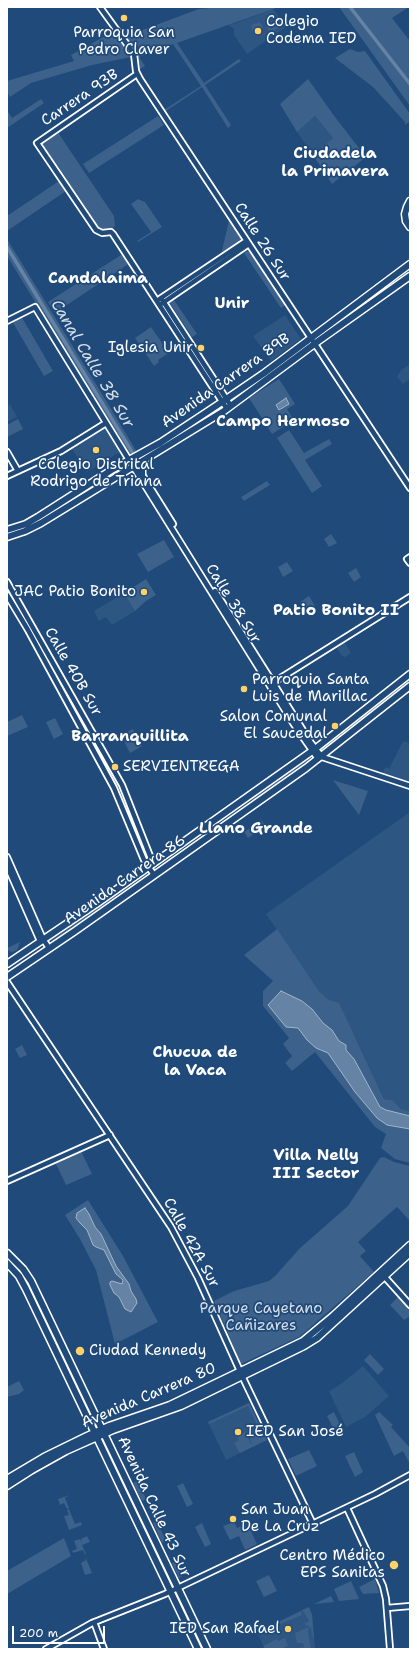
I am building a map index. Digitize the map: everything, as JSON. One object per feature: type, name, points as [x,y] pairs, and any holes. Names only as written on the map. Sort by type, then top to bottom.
[{"type":"main road","points":[[410,201],[405,214],[406,221],[410,227]]},
{"type":"main road","points":[[410,209],[410,220]]},
{"type":"main road","name":"Avenida Carrera 89B","points":[[7,530],[32,521],[128,460],[155,446],[224,401],[410,264]]},
{"type":"main road","name":"Avenida Carrera 89B","points":[[7,537],[25,531],[41,523],[229,408],[314,344],[410,276]]},
{"type":"main road","points":[[142,475],[142,466],[145,460]]},
{"type":"main road","name":"Avenida Carrera 86","points":[[7,964],[313,750],[410,674]]},
{"type":"main road","name":"Avenida Carrera 86","points":[[7,977],[320,758],[410,686]]},
{"type":"main road","name":"Avenida Carrera 80","points":[[382,1274],[410,1245]]},
{"type":"main road","name":"Avenida Calle 43 Sur","points":[[7,1253],[29,1276],[207,1649]]},
{"type":"main road","name":"Avenida Carrera 80","points":[[7,1479],[44,1457],[103,1432],[166,1412],[241,1374],[307,1338],[382,1274],[410,1253]]},
{"type":"main road","name":"Avenida Calle 43 Sur","points":[[7,1263],[22,1281],[198,1649]]},
{"type":"main road","name":"Avenida Carrera 80","points":[[7,1486],[52,1458],[96,1435]]},
{"type":"street","name":"Calle 26 Sur","points":[[100,7],[134,54],[137,74],[410,488]]},
{"type":"street","name":"Carrera 93B","points":[[137,74],[37,143],[96,230],[102,233],[111,232],[114,234],[160,302]]},
{"type":"street","points":[[229,408],[160,302],[248,242]]},
{"type":"street","name":"Calle 38 Sur","points":[[7,321],[35,307],[128,460],[142,475],[313,750],[320,758]]},
{"type":"street","points":[[7,476],[62,451],[106,423]]},
{"type":"street","points":[[7,452],[18,471]]},
{"type":"street","name":"Calle 38 Sur","points":[[134,466],[272,684]]},
{"type":"street","name":"Calle 40B Sur","points":[[7,582],[122,785],[150,856],[156,861]]},
{"type":"street","name":"Calle 40B Sur","points":[[7,595],[28,630],[114,788],[148,866],[154,875]]},
{"type":"street","points":[[272,684],[410,597]]},
{"type":"street","points":[[320,758],[410,786]]},
{"type":"street","points":[[131,828],[135,828],[137,825]]},
{"type":"street","points":[[7,857],[42,940]]},
{"type":"street","points":[[7,866],[42,940],[49,948]]},
{"type":"street","name":"Calle 42A Sur","points":[[7,982],[171,1227],[198,1278],[241,1374],[313,1524]]},
{"type":"street","points":[[7,1181],[110,1135]]},
{"type":"street","points":[[382,1274],[410,1305]]},
{"type":"street","points":[[46,1649],[94,1622],[171,1591],[407,1480],[410,1475]]},
{"type":"street","points":[[347,1508],[379,1577],[384,1592],[387,1608],[390,1649]]},
{"type":"street","points":[[387,1608],[410,1606]]},
{"type":"street","points":[[94,1622],[104,1649]]},
{"type":"shaded area","name":"Colegio Codema IED","points":[[273,9],[286,27],[247,54],[234,35],[234,29],[228,25]]},
{"type":"shaded area","points":[[315,116],[333,138],[313,155],[297,132]]},
{"type":"shaded area","points":[[285,315],[301,339],[271,361],[253,336]]},
{"type":"shaded area","points":[[410,364],[410,379],[403,384],[397,377],[401,370]]},
{"type":"shaded area","points":[[286,398],[289,404],[279,410],[276,405]]},
{"type":"shaded area","points":[[10,404],[17,417],[7,422],[7,406]]},
{"type":"shaded area","name":"Colegio Distrital Rodrigo de Triana","points":[[106,428],[120,452],[87,472],[72,449]]},
{"type":"shaded area","points":[[124,593],[135,611],[112,625],[106,617],[99,621],[94,611]]},
{"type":"shaded area","points":[[344,642],[351,653],[345,657],[342,656],[336,647]]},
{"type":"shaded area","points":[[403,741],[410,743],[410,782],[388,774],[387,776],[383,775],[384,769],[387,767],[389,769]]},
{"type":"shaded area","points":[[410,812],[410,1111],[401,1109],[392,1100],[384,1099],[356,1039],[329,1000],[319,991],[266,914]]},
{"type":"shaded area","points":[[281,991],[302,1001],[312,1009],[323,1023],[332,1030],[339,1041],[346,1045],[346,1050],[354,1059],[380,1107],[410,1116],[410,1129],[387,1125],[377,1118],[355,1092],[328,1053],[316,1048],[307,1040],[298,1028],[286,1027],[268,1005]]},
{"type":"shaded area","points":[[85,1208],[95,1227],[101,1234],[116,1266],[129,1284],[136,1299],[137,1303],[131,1312],[125,1309],[119,1297],[114,1293],[110,1285],[110,1282],[112,1281],[122,1284],[123,1280],[116,1274],[104,1250],[93,1245],[87,1230],[76,1218],[77,1213]]},
{"type":"shaded area","points":[[363,1366],[389,1396],[365,1417],[346,1427],[329,1391],[341,1384]]},
{"type":"shaded area","name":"IED San José","points":[[249,1403],[267,1440],[226,1460],[208,1422]]},
{"type":"shaded area","name":"IED San Rafael","points":[[309,1607],[312,1615],[315,1649],[265,1649],[257,1632]]},
{"type":"green space","points":[[222,7],[279,7],[177,43],[204,83],[239,59],[241,61],[205,85],[231,125],[228,128],[202,87],[166,111],[164,110],[201,86],[173,44],[139,57],[145,66],[139,70],[137,54],[126,36],[199,9]]},
{"type":"green space","points":[[339,7],[409,7],[392,18],[410,41],[410,106]]},
{"type":"green space","points":[[278,19],[282,25],[270,33],[266,26]]},
{"type":"green space","points":[[260,22],[263,28],[253,32],[251,25]]},
{"type":"green space","points":[[114,31],[127,48],[131,57],[92,65],[31,83],[10,97],[7,92],[7,81],[74,61],[71,55]]},
{"type":"green space","points":[[350,49],[358,52],[365,51],[410,114],[410,121],[405,125],[405,122],[373,87],[335,58]]},
{"type":"green space","points":[[308,79],[366,157],[332,184],[313,155],[333,138],[315,116],[297,132],[280,104]]},
{"type":"green space","points":[[41,99],[44,103],[7,128],[7,110],[12,118]]},
{"type":"green space","points":[[158,116],[164,125],[89,173],[83,164]]},
{"type":"green space","points":[[57,131],[114,216],[115,226],[109,231],[98,230],[39,143]]},
{"type":"green space","points":[[59,181],[66,191],[7,231],[7,216]]},
{"type":"green space","points":[[138,199],[145,202],[162,227],[138,242],[137,241],[151,232],[131,204]]},
{"type":"green space","points":[[229,220],[243,241],[221,255]]},
{"type":"green space","points":[[7,239],[137,452],[130,457],[7,256]]},
{"type":"green space","points":[[249,250],[285,305],[281,308],[244,253]]},
{"type":"green space","points":[[124,253],[130,263],[55,313],[48,302]]},
{"type":"green space","points":[[174,300],[197,334],[192,337],[170,303]]},
{"type":"green space","points":[[21,316],[53,371],[44,376],[12,321]]},
{"type":"green space","points":[[151,327],[169,353],[158,360],[159,362],[154,366],[135,338]]},
{"type":"green space","points":[[279,379],[295,404],[287,409],[294,420],[272,434],[249,398]]},
{"type":"green space","points":[[18,419],[23,429],[7,437],[7,425]]},
{"type":"green space","points":[[289,430],[304,453],[329,439],[332,444],[305,460],[322,486],[312,493],[277,438]]},
{"type":"green space","points":[[267,481],[270,485],[244,501],[241,497]]},
{"type":"green space","points":[[331,534],[337,543],[329,547],[324,539]]},
{"type":"green space","points":[[164,540],[174,557],[148,572],[137,554]]},
{"type":"green space","points":[[287,562],[293,571],[283,577],[278,567]]},
{"type":"green space","points":[[356,568],[361,577],[354,582],[348,573]]},
{"type":"green space","points":[[146,579],[156,595],[146,601],[135,611],[124,593]]},
{"type":"green space","points":[[309,596],[315,606],[306,612],[300,602]]},
{"type":"green space","points":[[402,686],[321,751],[320,750]]},
{"type":"green space","points":[[22,715],[28,727],[7,736],[7,722]]},
{"type":"green space","points":[[55,718],[63,734],[54,739],[46,722]]},
{"type":"green space","points":[[133,729],[142,746],[130,753],[121,735]]},
{"type":"green space","points":[[309,758],[310,759],[253,801],[251,799]]},
{"type":"green space","points":[[333,780],[368,791],[359,815]]},
{"type":"green space","points":[[261,820],[266,826],[248,838],[244,832]]},
{"type":"green space","points":[[147,873],[53,941],[52,940]]},
{"type":"green space","points":[[277,929],[319,991],[329,1000],[339,1003],[384,1099],[392,1100],[401,1109],[410,1111],[410,1163],[395,1159],[381,1148],[386,1134],[375,1127],[315,1052],[292,1071],[285,1063],[292,1056],[283,1044],[289,1038],[263,1006],[263,991],[273,981],[244,955]]},
{"type":"green space","points":[[20,942],[17,950],[12,952],[7,950],[7,948]]},
{"type":"green space","points":[[22,1045],[27,1055],[20,1058],[15,1049]]},
{"type":"green space","points":[[81,1151],[92,1174],[66,1185],[55,1162]]},
{"type":"green space","name":"Parque Cayetano Cañizares","points":[[384,1157],[394,1162],[410,1166],[410,1221],[397,1207],[391,1212],[358,1242],[366,1251],[360,1256],[374,1272],[299,1337],[241,1364],[214,1301],[234,1291],[269,1281],[300,1248],[348,1206],[380,1158]]},
{"type":"green space","points":[[88,1200],[123,1256],[158,1322],[115,1344],[96,1270],[80,1239],[65,1215]]},
{"type":"green space","points":[[398,1297],[410,1310],[410,1316],[404,1320],[390,1305]]},
{"type":"green space","points":[[370,1354],[384,1369],[378,1375],[364,1360]]},
{"type":"green space","points":[[19,1381],[24,1390],[19,1394],[7,1397],[7,1387]]},
{"type":"green space","points":[[249,1403],[267,1440],[240,1453],[234,1443],[239,1440],[237,1436],[245,1432],[252,1444],[247,1432],[257,1425],[248,1406],[209,1424],[208,1422]]},
{"type":"green space","points":[[334,1412],[343,1431],[336,1434],[327,1416]]},
{"type":"green space","points":[[379,1412],[393,1425],[391,1427],[410,1448],[410,1464],[403,1451],[394,1456],[375,1415]]},
{"type":"green space","points":[[309,1450],[317,1466],[296,1476],[288,1459]]},
{"type":"green space","points":[[354,1452],[363,1472],[355,1477],[345,1456]]},
{"type":"green space","points":[[138,1481],[146,1499],[142,1501],[133,1483]]},
{"type":"green space","points":[[183,1483],[193,1504],[187,1507],[177,1486]]},
{"type":"green space","points":[[70,1495],[65,1498],[69,1508],[67,1509],[64,1503],[60,1505],[58,1499]]},
{"type":"green space","points":[[69,1509],[75,1524],[81,1522],[82,1525],[69,1530],[64,1516],[69,1515],[67,1510]]},
{"type":"green space","points":[[157,1521],[166,1541],[162,1543],[153,1523]]},
{"type":"green space","points":[[234,1522],[237,1528],[245,1524],[247,1528],[249,1527],[257,1544],[245,1550],[239,1536],[230,1540],[223,1526]]},
{"type":"green space","points":[[202,1523],[211,1544],[205,1547],[195,1527]]},
{"type":"green space","points":[[87,1536],[90,1542],[82,1545],[86,1554],[85,1555],[83,1550],[73,1553],[72,1551],[77,1549],[74,1541],[80,1539],[82,1543],[81,1539]]},
{"type":"green space","points":[[64,1538],[71,1556],[7,1594],[7,1571]]},
{"type":"green space","points":[[85,1556],[92,1573],[85,1575],[81,1563],[86,1560]]},
{"type":"green space","points":[[176,1561],[182,1576],[179,1578],[172,1563]]},
{"type":"green space","points":[[269,1575],[277,1591],[264,1597],[256,1581]]},
{"type":"green space","points":[[375,1579],[379,1593],[363,1594],[359,1587]]},
{"type":"green space","points":[[351,1581],[359,1599],[339,1601],[334,1589]]},
{"type":"green space","points":[[331,1596],[334,1602],[314,1604]]},
{"type":"green space","points":[[309,1607],[312,1615],[314,1638],[311,1627],[308,1628],[311,1649],[299,1649],[304,1647],[303,1643],[297,1643],[295,1633],[309,1627],[308,1625],[306,1626],[304,1622],[307,1623],[309,1620],[302,1610]]},
{"type":"green space","points":[[301,1611],[302,1615],[271,1628],[270,1626]]},
{"type":"green space","points":[[285,1638],[288,1646],[280,1649],[265,1649],[263,1646],[277,1639],[278,1641]]},
{"type":"waterway","points":[[350,7],[410,84]]},
{"type":"waterway","name":"Canal Calle 38 Sur","points":[[7,247],[132,452]]},
{"type":"place","name":"Parroquia San Pedro Claver","points":[[124,18]]},
{"type":"place","name":"Colegio Codema IED","points":[[258,31]]},
{"type":"place","name":"Iglesia Unir","points":[[201,348]]},
{"type":"place","name":"Colegio Distrital Rodrigo de Triana","points":[[96,450]]},
{"type":"place","name":"JAC Patio Bonito","points":[[144,592]]},
{"type":"place","name":"Parroquia Santa Luis de Marillac","points":[[244,689]]},
{"type":"place","name":"Salon Comunal El Saucedal","points":[[335,726]]},
{"type":"place","name":"SERVIENTREGA","points":[[115,767]]},
{"type":"place","name":"Ciudad Kennedy","points":[[80,1351]]},
{"type":"place","name":"IED San José","points":[[238,1432]]},
{"type":"place","name":"San Juan De La Cruz","points":[[233,1519]]},
{"type":"place","name":"Centro Médico EPS Sanitas","points":[[394,1565]]},
{"type":"place","name":"IED San Rafael","points":[[288,1629]]},
{"type":"district","name":"Ciudadela la Primavera","points":[[335,163]]},
{"type":"district","name":"Candalaima","points":[[98,279]]},
{"type":"district","name":"Unir","points":[[232,304]]},
{"type":"district","name":"Campo Hermoso","points":[[283,422]]},
{"type":"district","name":"Patio Bonito II","points":[[336,611]]},
{"type":"district","name":"Barranquillita","points":[[130,737]]},
{"type":"district","name":"Llano Grande","points":[[256,829]]},
{"type":"district","name":"Chucua de la Vaca","points":[[195,1062]]},
{"type":"district","name":"Villa Nelly III Sector","points":[[316,1165]]}]
